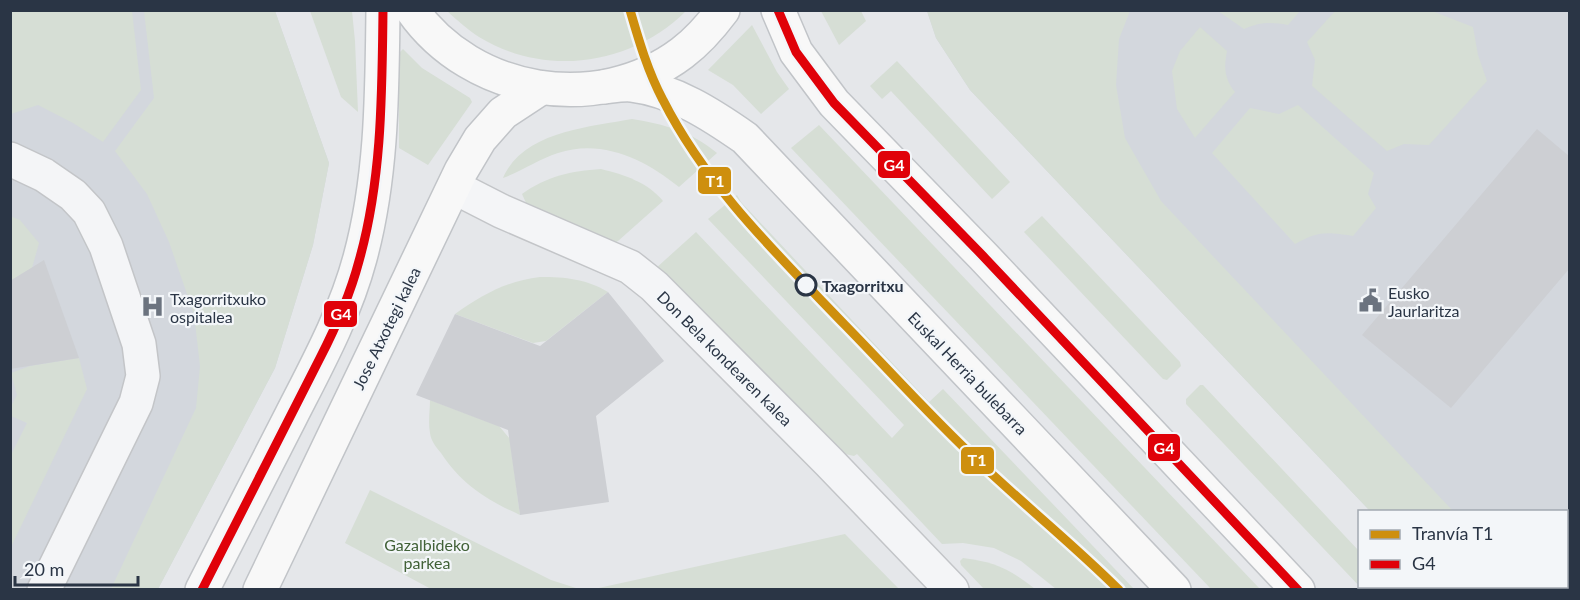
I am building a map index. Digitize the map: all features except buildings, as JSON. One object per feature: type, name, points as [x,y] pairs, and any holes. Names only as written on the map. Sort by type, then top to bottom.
[{"type":"main road","points":[[202,590],[325,349],[344,307],[360,260],[369,221],[380,147],[383,10]]},
{"type":"main road","points":[[412,10],[444,46],[473,66],[506,80],[541,88],[572,90],[604,87],[650,73],[682,54],[709,29],[723,10]]},
{"type":"main road","points":[[777,10],[796,52],[834,102],[992,265],[1298,590]]},
{"type":"main road","name":"Euskal Herria bulebarra","points":[[604,87],[631,85],[686,102],[715,117],[745,138],[1174,590]]},
{"type":"main road","name":"Jose Atxotegi kalea","points":[[260,590],[454,187],[480,139],[503,113],[541,88]]},
{"type":"street","points":[[10,159],[44,175],[64,188],[89,212],[106,246],[139,344],[143,376],[136,403],[44,590]]},
{"type":"street","name":"Don Bela kondearen kalea","points":[[454,187],[501,211],[630,267],[654,286],[952,590]]},
{"type":"shaded area","name":"Txagorritxuko ospitalea","points":[[10,11],[275,11],[329,163],[313,245],[275,368],[158,589],[11,589]]},
{"type":"shaded area","name":"Eusko Jaurlaritza","points":[[927,11],[1569,11],[1569,589],[1442,588],[1568,588],[1568,510],[1369,510],[970,90],[936,38]]},
{"type":"green space","points":[[1336,10],[1432,11],[1473,27],[1478,55],[1487,81],[1429,145],[1404,144],[1387,151],[1312,86],[1315,60],[1307,42]]},
{"type":"green space","points":[[10,11],[132,11],[141,90],[103,142],[38,105],[11,114]]},
{"type":"green space","points":[[144,11],[275,11],[329,163],[313,245],[275,368],[158,589],[111,589],[196,408],[200,366],[194,314],[169,242],[147,194],[115,151],[154,98]]},
{"type":"green space","points":[[310,11],[352,11],[358,112],[341,97]]},
{"type":"green space","points":[[447,11],[686,11],[664,29],[640,44],[614,54],[587,60],[560,61],[532,58],[505,50],[479,37]]},
{"type":"green space","points":[[821,11],[861,11],[866,21],[839,45]]},
{"type":"green space","points":[[927,11],[1130,11],[1119,39],[1116,85],[1125,138],[1161,201],[1452,510],[1369,510],[970,90],[936,38]]},
{"type":"green space","points":[[1218,11],[1300,11],[1288,25],[1266,23],[1244,29]]},
{"type":"green space","points":[[752,25],[777,72],[789,89],[761,114],[733,85],[708,70]]},
{"type":"green space","points":[[1200,27],[1227,51],[1226,72],[1235,92],[1195,138],[1177,109],[1172,71],[1180,51]]},
{"type":"green space","points":[[403,49],[422,68],[470,98],[472,102],[428,165],[399,148],[399,53]]},
{"type":"green space","points":[[897,61],[1010,182],[992,199],[891,91],[882,99],[870,86]]},
{"type":"green space","points":[[1298,105],[1374,173],[1368,194],[1376,208],[1353,236],[1323,234],[1295,244],[1212,153],[1250,108],[1279,114]]},
{"type":"green space","points":[[632,119],[655,123],[688,134],[717,153],[679,187],[638,160],[623,154],[591,148],[558,153],[503,178],[513,162],[526,150],[542,141],[578,129]]},
{"type":"green space","points":[[819,125],[1260,589],[1211,589],[791,148]]},
{"type":"green space","points":[[601,169],[635,180],[657,194],[663,201],[618,241],[607,246],[527,205],[522,194],[541,183],[560,176]]},
{"type":"green space","points":[[737,195],[741,202],[929,402],[943,389],[1134,589],[1056,589],[1021,561],[994,548],[963,543],[942,544],[857,454],[854,456],[823,449],[655,269],[696,232],[892,438],[904,425],[708,219]]},
{"type":"green space","points":[[10,216],[20,220],[39,243],[32,268],[10,281]]},
{"type":"green space","points":[[1042,216],[1180,362],[1181,366],[1167,380],[1163,379],[1024,232]]},
{"type":"green space","points":[[540,277],[576,280],[592,284],[608,292],[546,341],[533,343],[455,314],[475,300],[496,290]]},
{"type":"green space","points":[[79,358],[87,389],[11,547],[10,457],[27,423],[11,416],[11,406],[17,395],[11,373],[30,366]]},
{"type":"green space","points":[[1200,385],[1203,385],[1358,550],[1358,585],[1186,404],[1186,399]]},
{"type":"green space","points":[[430,400],[499,426],[510,439],[520,515],[476,490],[449,464],[434,444],[431,436]]},
{"type":"green space","name":"Gazalbideko parkea","points":[[370,490],[551,580],[579,589],[431,589],[345,543]]},
{"type":"green space","points":[[845,534],[899,589],[594,589]]},
{"type":"green space","points":[[963,558],[1002,568],[1018,576],[1035,589],[984,589],[961,565],[960,561]]},
{"type":"green space","points":[[1361,588],[1396,589],[1362,589]]},
{"type":"green space","points":[[1442,588],[1527,589],[1444,590]]},
{"type":"tram line","name":"T1","points":[[630,10],[648,67],[663,100],[701,162],[745,219],[944,428],[1119,590]]},
{"type":"transit line","name":"G4","points":[[202,590],[326,346],[355,274],[367,230],[376,168],[381,105],[383,10]]},
{"type":"transit line","name":"G4","points":[[778,10],[796,52],[834,103],[983,256],[1298,590]]},
{"type":"place","name":"Txagorritxu","points":[[806,285]]},
{"type":"place","name":"Eusko Jaurlaritza","points":[[1370,301]]},
{"type":"place","name":"Txagorritxuko ospitalea","points":[[152,307]]}]
